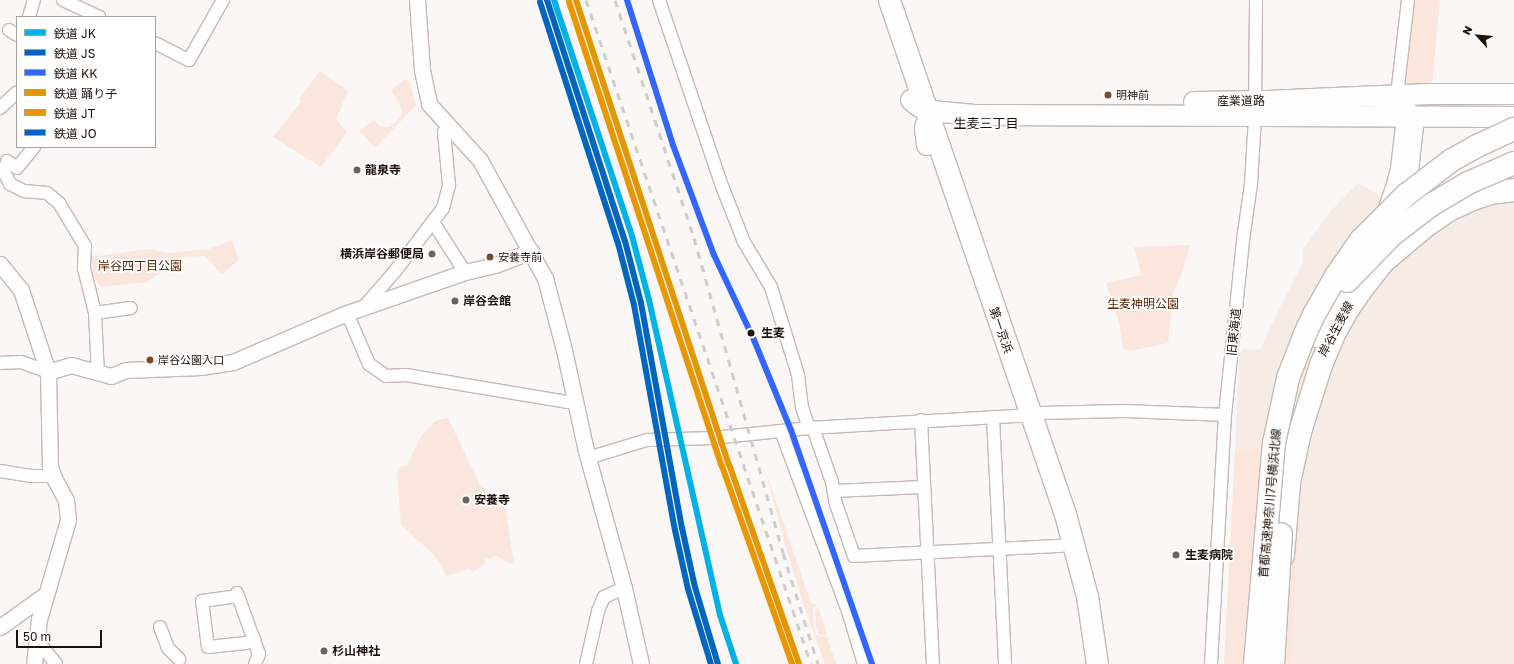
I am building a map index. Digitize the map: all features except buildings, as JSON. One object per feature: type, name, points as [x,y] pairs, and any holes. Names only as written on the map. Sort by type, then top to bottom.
[{"type":"highway","name":"第一京浜","points":[[878,0],[925,106]]},
{"type":"highway","name":"第一京浜","points":[[889,0],[925,106],[932,144],[1025,416],[1067,521],[1087,596],[1097,664]]},
{"type":"highway","points":[[1361,240],[1390,205],[1428,168],[1468,139],[1514,118]]},
{"type":"highway","points":[[1322,324],[1341,283],[1356,257],[1379,225],[1406,194],[1447,160],[1481,140],[1514,125]]},
{"type":"highway","name":"首都高速神奈川7号横浜北線","points":[[1255,664],[1274,443],[1288,378],[1305,334],[1336,276],[1361,240],[1406,195],[1436,172],[1477,146],[1514,129]]},
{"type":"highway","name":"首都高速神奈川7号横浜北線","points":[[1273,664],[1284,484],[1292,417],[1304,368],[1322,324],[1356,265],[1400,215],[1431,189],[1459,170],[1484,155],[1514,142]]},
{"type":"highway","points":[[1274,443],[1292,379],[1307,342],[1333,299],[1350,277],[1393,234],[1431,205],[1468,183],[1514,164]]},
{"type":"highway","points":[[1276,628],[1288,495],[1300,432],[1321,365],[1341,321],[1374,273],[1414,234],[1449,210],[1470,200],[1490,193],[1514,190]]},
{"type":"highway","name":"第一京浜","points":[[1025,416],[1077,604],[1086,664]]},
{"type":"main road","name":"産業道路","points":[[925,106],[971,109],[1406,109],[1430,94],[1514,94]]},
{"type":"main road","name":"産業道路","points":[[925,106],[932,98],[971,109]]},
{"type":"main road","name":"産業道路","points":[[1255,108],[1307,100],[1514,118]]},
{"type":"main road","name":"産業道路","points":[[932,144],[945,128],[971,109]]},
{"type":"street","points":[[29,16],[34,0]]},
{"type":"street","points":[[63,0],[84,5],[98,16]]},
{"type":"street","points":[[156,44],[189,60],[223,0]]},
{"type":"street","points":[[417,0],[422,70],[429,104],[448,127],[480,160],[545,278],[554,305],[574,401],[624,588],[641,664]]},
{"type":"street","points":[[659,0],[722,186],[744,242],[771,287],[798,375],[802,407],[834,491],[836,504],[854,556],[1062,546]]},
{"type":"street","name":"旧東海道","points":[[1211,664],[1226,415],[1243,240],[1251,184],[1255,108],[1256,0]]},
{"type":"street","points":[[1406,109],[1408,0]]},
{"type":"street","points":[[0,108],[16,93]]},
{"type":"street","name":"岸谷生麦線","points":[[1268,664],[1286,487],[1297,424],[1322,352],[1382,248],[1396,218],[1407,185],[1408,138],[1406,109]]},
{"type":"street","points":[[363,308],[396,270],[443,208],[449,185],[444,132],[448,127]]},
{"type":"street","name":"岸谷生麦線","points":[[1248,664],[1275,472],[1289,406],[1300,370],[1317,332],[1362,256],[1386,207],[1408,138]]},
{"type":"street","points":[[2,164],[17,168],[33,148]]},
{"type":"street","points":[[2,164],[10,184],[24,192],[47,193],[59,203],[85,246],[84,268],[95,313],[98,374]]},
{"type":"street","points":[[433,222],[465,272]]},
{"type":"street","points":[[0,363],[21,362],[48,372],[71,365],[98,374],[111,376],[126,370],[201,367],[232,362],[347,313],[465,272],[495,265],[531,251]]},
{"type":"street","points":[[0,264],[21,290],[48,372],[49,455],[53,476],[66,500],[68,520],[46,594],[36,639],[34,664]]},
{"type":"street","points":[[95,313],[131,308]]},
{"type":"street","points":[[347,313],[369,364],[386,376],[406,375],[567,402],[574,401]]},
{"type":"street","points":[[588,458],[647,440],[713,438],[811,428],[921,420],[1025,416],[1041,413],[1125,411],[1226,415]]},
{"type":"street","points":[[993,417],[1005,664]]},
{"type":"street","points":[[921,420],[923,487],[928,553],[933,664]]},
{"type":"street","points":[[781,431],[845,604],[864,664]]},
{"type":"street","points":[[0,471],[31,476],[53,476]]},
{"type":"street","points":[[834,491],[923,487]]},
{"type":"street","points":[[586,664],[598,611],[604,598],[624,588]]},
{"type":"street","points":[[0,627],[46,594]]},
{"type":"street","points":[[254,640],[246,643],[208,647],[202,601],[237,595],[254,640],[259,654],[255,664]]},
{"type":"street","points":[[160,627],[168,648],[179,659]]},
{"type":"street","points":[[36,639],[56,664]]},
{"type":"shaded area","points":[[1358,183],[1435,227],[1459,213],[1514,197],[1514,664],[1291,664],[1304,453],[1235,450],[1239,354],[1243,349],[1260,350],[1302,265],[1303,249],[1331,211]]},
{"type":"green space","points":[[1412,0],[1440,0],[1432,84],[1403,84]]},
{"type":"green space","points":[[320,71],[348,91],[336,119],[347,132],[321,167],[273,137],[301,102],[299,99]]},
{"type":"green space","points":[[406,79],[410,83],[416,105],[375,148],[359,131],[374,120],[381,127],[389,127],[396,122],[401,115],[401,108],[391,90]]},
{"type":"green space","name":"岸谷四丁目公園","points":[[232,240],[239,260],[222,274],[205,256],[182,257],[147,282],[101,287],[94,277],[91,257],[149,249],[168,253],[209,249]]},
{"type":"green space","name":"生麦神明公園","points":[[1190,245],[1183,270],[1173,294],[1168,343],[1130,351],[1123,349],[1119,322],[1106,283],[1141,275],[1134,247]]},
{"type":"green space","points":[[448,418],[481,487],[493,493],[505,505],[514,564],[504,561],[497,556],[485,559],[485,563],[473,572],[468,568],[446,576],[433,554],[401,525],[397,474],[401,466],[407,466],[420,438],[427,429],[437,420]]},
{"type":"green space","points":[[1235,450],[1304,452],[1291,664],[1224,664]]},
{"type":"green space","points":[[765,469],[811,603],[816,605],[813,609],[816,635],[827,637],[836,664],[825,664],[804,606],[784,541]]},
{"type":"green space","points":[[818,607],[827,635],[825,636],[818,634],[816,627],[815,611]]},
{"type":"railway","points":[[586,0],[811,664]]},
{"type":"railway","points":[[615,0],[694,238],[783,553],[818,664]]},
{"type":"rail line","name":"JS","points":[[547,0],[625,241],[641,303],[682,528],[695,587],[718,664]]},
{"type":"rail line","name":"JK","points":[[554,0],[632,236],[649,300],[720,615],[736,664]]},
{"type":"rail line","name":"踊り子","points":[[576,0],[729,464],[799,664]]},
{"type":"rail line","name":"KK","points":[[627,0],[673,145],[714,255],[754,340],[791,430],[872,664]]},
{"type":"rail line","name":"JO","points":[[540,2],[618,243],[634,305],[675,530],[688,589],[711,664]]},
{"type":"rail line","name":"JT","points":[[569,2],[722,466],[792,664]]},
{"type":"place","name":"明神前","points":[[1108,95]]},
{"type":"place","name":"龍泉寺","points":[[357,170]]},
{"type":"place","name":"横浜岸谷郵便局","points":[[432,254]]},
{"type":"place","name":"安養寺前","points":[[490,257]]},
{"type":"place","name":"岸谷会館","points":[[455,301]]},
{"type":"place","name":"生麦","points":[[751,333]]},
{"type":"place","name":"岸谷公園入口","points":[[150,360]]},
{"type":"place","name":"安養寺","points":[[466,500]]},
{"type":"place","name":"生麦病院","points":[[1176,555]]},
{"type":"place","name":"杉山神社","points":[[324,651]]},
{"type":"district","name":"生麦三丁目","points":[[986,123]]}]
